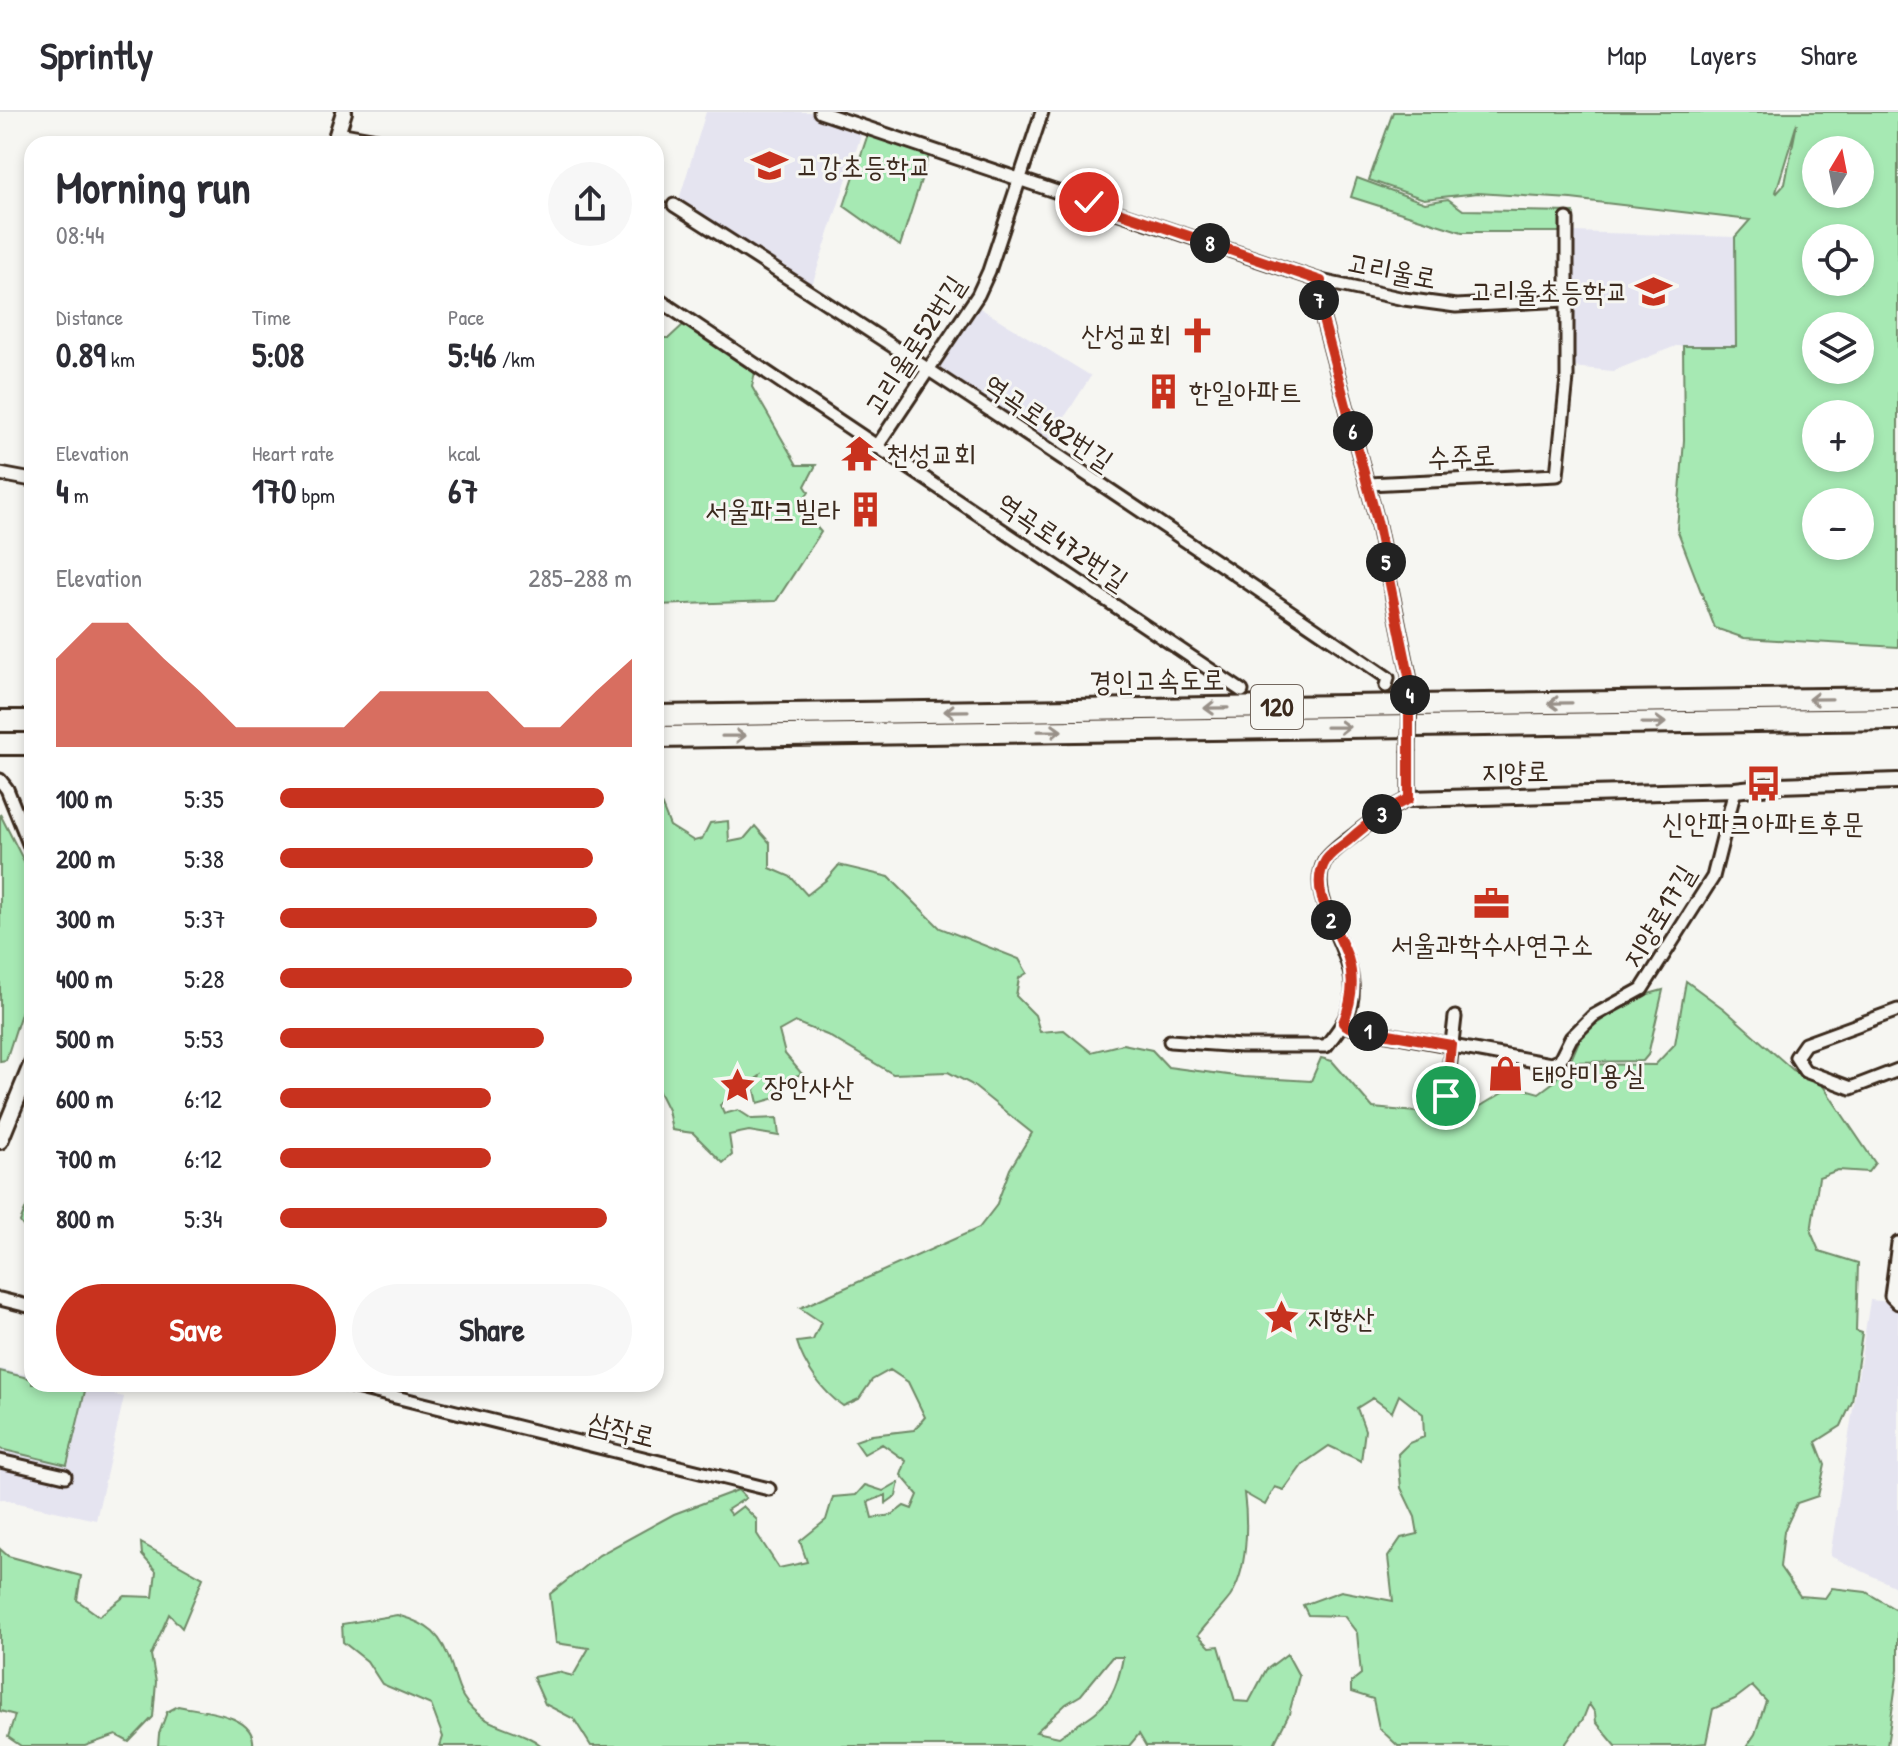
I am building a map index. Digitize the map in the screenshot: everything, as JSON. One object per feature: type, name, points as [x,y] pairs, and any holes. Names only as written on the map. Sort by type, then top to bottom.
[{"type":"highway","name":"경인고속도로","points":[[664,716],[1898,698]]},
{"type":"highway","name":"경인고속도로","points":[[664,737],[1898,719]]},
{"type":"highway","points":[[0,721],[24,721]]},
{"type":"highway","points":[[0,744],[24,744]]},
{"type":"street","points":[[337,136],[344,112]]},
{"type":"street","name":"고리울로","points":[[820,112],[1321,281],[1404,299],[1456,306],[1566,300]]},
{"type":"street","name":"고리울로52번길","points":[[878,445],[978,295],[989,271],[1042,112]]},
{"type":"street","name":"역곡로482번길","points":[[674,205],[928,369],[1388,678],[1386,686]]},
{"type":"street","points":[[1566,300],[1567,219]]},
{"type":"street","points":[[1170,1041],[1241,1046],[1326,1046],[1343,1023],[1351,1003],[1352,980],[1348,958],[1322,900],[1321,875],[1326,859],[1363,828],[1409,799],[1410,680],[1368,484],[1318,301],[1321,281]]},
{"type":"street","name":"수주로","points":[[1368,484],[1557,475],[1567,378],[1566,300]]},
{"type":"street","name":"역곡로472번길","points":[[664,303],[1242,691]]},
{"type":"street","points":[[0,474],[24,478]]},
{"type":"street","points":[[0,780],[7,789],[24,831]]},
{"type":"street","name":"지양로","points":[[1409,799],[1735,790],[1898,781]]},
{"type":"street","name":"지양로17길","points":[[1343,1023],[1349,1027],[1551,1064],[1560,1060],[1571,1038],[1593,1016],[1642,989],[1713,877],[1735,790]]},
{"type":"street","points":[[1898,1010],[1805,1044],[1796,1057],[1805,1071],[1851,1088],[1898,1070]]},
{"type":"street","points":[[1446,1096],[1455,1017]]},
{"type":"street","points":[[0,1141],[24,1082]]},
{"type":"street","points":[[1898,1243],[1891,1296],[1898,1303]]},
{"type":"street","points":[[0,1299],[24,1305]]},
{"type":"street","name":"삼작로","points":[[376,1392],[769,1489]]},
{"type":"street","points":[[0,1461],[65,1476]]},
{"type":"shaded area","name":"고강초등학교","points":[[706,112],[810,112],[863,129],[811,288],[678,203]]},
{"type":"shaded area","name":"고리울초등학교","points":[[1572,232],[1735,237],[1736,346],[1676,346],[1613,371],[1572,367]]},
{"type":"shaded area","points":[[975,305],[1091,376],[1046,446],[931,369]]},
{"type":"shaded area","points":[[1870,1300],[1891,1302],[1898,1309],[1898,1588],[1830,1556]]},
{"type":"shaded area","points":[[0,1369],[24,1374],[24,1392],[102,1392],[124,1397],[96,1520],[0,1499]]},
{"type":"green space","points":[[1393,112],[1898,112],[1898,647],[1744,638],[1715,628],[1677,529],[1684,440],[1683,346],[1736,346],[1735,237],[1750,220],[1571,199],[1478,193],[1424,199],[1369,180]],"holes":[[[1797,123],[1785,184],[1777,193],[1776,192]]]},
{"type":"green space","points":[[869,131],[930,152],[900,246],[844,206]]},
{"type":"green space","points":[[1357,178],[1425,203],[1448,199],[1463,210],[1574,212],[1572,232],[1462,232],[1351,197]]},
{"type":"green space","points":[[684,324],[755,372],[752,387],[797,465],[816,465],[805,486],[809,492],[799,507],[821,532],[776,601],[664,605],[664,338],[669,338]]},
{"type":"green space","points":[[664,811],[670,826],[694,841],[702,839],[710,823],[728,821],[729,842],[744,839],[755,826],[770,843],[770,868],[791,877],[807,895],[839,865],[889,877],[940,928],[1019,959],[1027,973],[1019,978],[1016,996],[1035,1015],[1040,1032],[1064,1030],[1091,1052],[1123,1044],[1152,1050],[1168,1067],[1243,1077],[1311,1081],[1321,1058],[1332,1061],[1373,1108],[1438,1114],[1452,1123],[1514,1086],[1539,1093],[1555,1081],[1565,1064],[1655,1065],[1675,1044],[1686,981],[1724,1009],[1793,1070],[1821,1083],[1875,1163],[1868,1172],[1838,1170],[1819,1177],[1811,1232],[1819,1251],[1858,1263],[1856,1331],[1862,1333],[1852,1402],[1841,1426],[1816,1442],[1825,1465],[1818,1496],[1797,1503],[1784,1531],[1780,1567],[1800,1596],[1825,1598],[1832,1588],[1866,1592],[1898,1611],[1898,1670],[1887,1746],[1747,1746],[1755,1734],[1766,1701],[1752,1686],[1735,1699],[1713,1709],[1706,1743],[1616,1746],[1596,1722],[1589,1704],[1583,1719],[1564,1746],[1398,1746],[1379,1728],[1373,1699],[1351,1692],[1351,1682],[1361,1674],[1357,1633],[1344,1616],[1308,1615],[1303,1605],[1341,1591],[1393,1601],[1388,1557],[1401,1538],[1418,1534],[1415,1517],[1401,1488],[1398,1454],[1409,1443],[1424,1437],[1423,1414],[1399,1395],[1392,1412],[1373,1398],[1357,1408],[1365,1430],[1361,1461],[1329,1446],[1303,1464],[1284,1490],[1275,1487],[1265,1505],[1244,1493],[1246,1532],[1240,1574],[1230,1597],[1198,1635],[1210,1647],[1219,1646],[1235,1701],[1249,1702],[1266,1670],[1287,1654],[1299,1676],[1289,1714],[1273,1746],[1146,1746],[1139,1734],[1129,1746],[591,1746],[574,1719],[545,1704],[533,1677],[558,1672],[573,1676],[589,1648],[556,1643],[550,1594],[599,1555],[674,1514],[738,1490],[746,1498],[727,1510],[731,1515],[743,1506],[757,1520],[757,1534],[779,1568],[807,1562],[800,1541],[826,1520],[833,1497],[856,1495],[865,1485],[883,1491],[899,1482],[896,1496],[886,1503],[886,1495],[868,1502],[872,1518],[892,1515],[904,1506],[912,1509],[918,1495],[901,1475],[906,1461],[882,1444],[864,1454],[855,1441],[872,1435],[914,1430],[925,1417],[908,1382],[890,1370],[872,1380],[859,1399],[843,1406],[815,1378],[800,1351],[797,1342],[813,1340],[821,1322],[800,1308],[979,1228],[996,1206],[1010,1169],[1032,1133],[971,1084],[948,1072],[893,1074],[827,1035],[795,1022],[779,1031],[785,1054],[802,1074],[783,1080],[776,1098],[758,1103],[755,1090],[760,1076],[720,1105],[724,1114],[738,1110],[752,1119],[777,1118],[779,1136],[749,1131],[729,1135],[732,1155],[723,1163],[693,1133],[672,1130],[664,1102]],"holes":[[[1112,1657],[1123,1657],[1109,1698],[1094,1713],[1059,1737],[1036,1732],[1066,1704],[1081,1695]]]},
{"type":"green space","points":[[0,814],[24,861],[24,1004],[6,1060],[0,1061]]},
{"type":"green space","points":[[1663,990],[1648,1055],[1643,1061],[1570,1062],[1582,1034],[1634,998]]},
{"type":"green space","points":[[0,1371],[24,1377],[24,1392],[85,1392],[67,1465],[0,1449]]},
{"type":"green space","points":[[141,1543],[203,1578],[182,1628],[169,1614],[151,1655],[156,1682],[153,1717],[129,1742],[116,1735],[85,1746],[21,1746],[8,1737],[15,1715],[0,1711],[0,1549],[8,1556],[81,1576],[77,1600],[99,1616],[125,1596],[153,1597],[156,1571],[142,1555]]},
{"type":"green space","points":[[397,1615],[418,1622],[439,1638],[461,1694],[471,1708],[480,1716],[542,1746],[440,1746],[443,1737],[431,1705],[382,1684],[367,1661],[343,1642],[342,1624]]},
{"type":"green space","points":[[178,1706],[213,1712],[237,1721],[252,1735],[253,1746],[158,1746],[167,1712]]},
{"type":"place","name":"고강초등학교","points":[[770,166]]},
{"type":"place","name":"고리울초등학교","points":[[1654,291]]},
{"type":"place","name":"산성교회","points":[[1197,335]]},
{"type":"place","name":"한일아파트","points":[[1163,391]]},
{"type":"place","name":"천성교회","points":[[860,454]]},
{"type":"place","name":"서울파크빌라","points":[[866,510]]},
{"type":"place","name":"신안파크아파트후문","points":[[1763,783]]},
{"type":"place","name":"서울과학수사연구소","points":[[1492,904]]},
{"type":"place","name":"태양미용실","points":[[1506,1074]]},
{"type":"place","name":"장안사산","points":[[738,1086]]},
{"type":"place","name":"지향산","points":[[1281,1318]]},
{"type":"route","points":[[1089,202],[1321,281],[1318,301],[1377,521],[1410,680],[1409,799],[1363,828],[1326,859],[1321,875],[1322,900],[1348,958],[1352,980],[1351,1003],[1343,1023],[1349,1027],[1451,1045],[1446,1096]]}]
